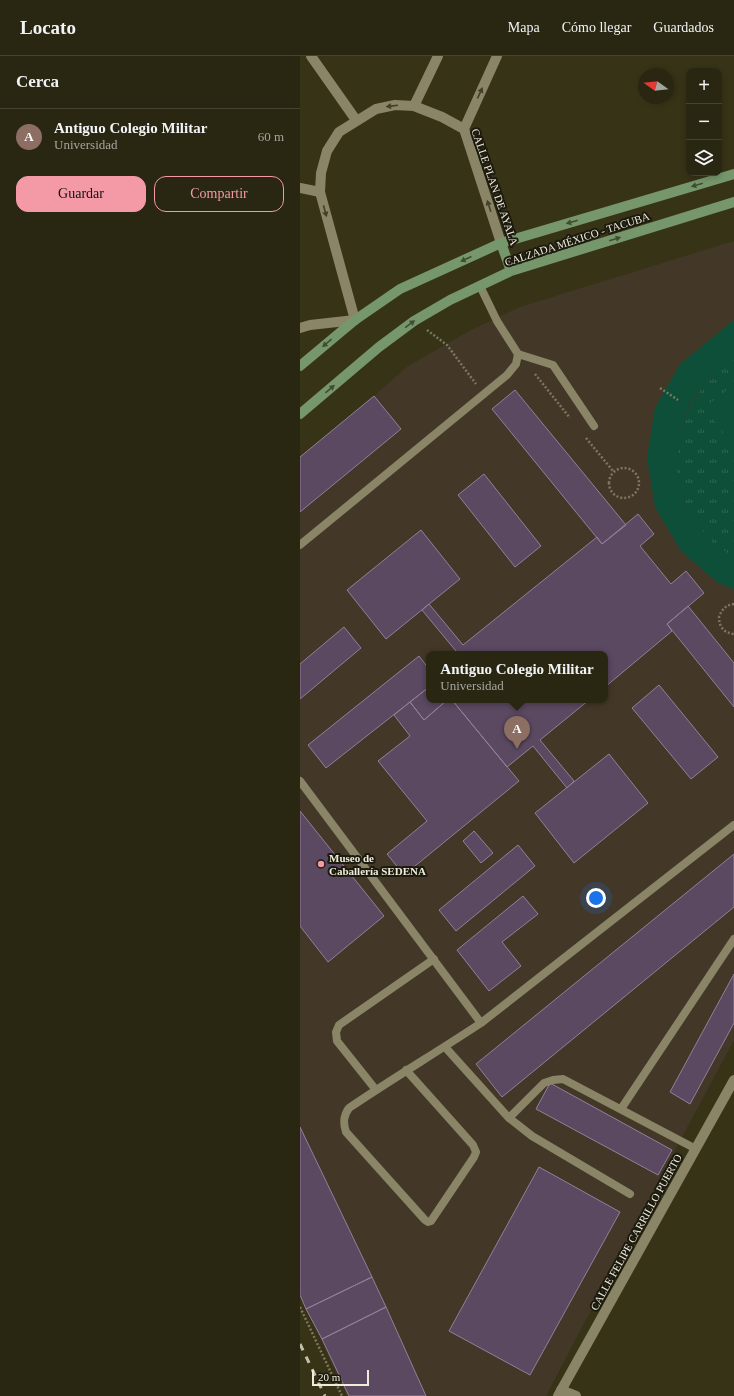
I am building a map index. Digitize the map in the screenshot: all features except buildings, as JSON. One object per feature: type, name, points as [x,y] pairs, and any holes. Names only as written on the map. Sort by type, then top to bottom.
[{"type":"main road","name":"CALZADA MÉXICO - TACUBA","points":[[300,366],[354,320],[400,289],[501,243],[734,174]]},
{"type":"main road","name":"CALZADA MÉXICO - TACUBA","points":[[300,414],[379,347],[414,321],[450,300],[511,271],[734,202]]},
{"type":"main road","name":"CALLE PLAN DE AYALA","points":[[501,243],[511,271]]},
{"type":"street","points":[[311,56],[356,120]]},
{"type":"street","points":[[414,106],[438,56]]},
{"type":"street","points":[[464,128],[497,56]]},
{"type":"street","name":"CALLE PLAN DE AYALA","points":[[354,320],[320,192],[322,173],[327,151],[338,132],[376,109],[395,105],[414,106],[442,116],[464,128],[501,243]]},
{"type":"street","points":[[300,188],[320,192]]},
{"type":"street","points":[[300,328],[310,325],[354,320]]},
{"type":"street","name":"CALLE FELIPE CARRILLO PUERTO","points":[[560,1393],[696,1149],[731,1092],[734,1080]]},
{"type":"street","points":[[560,1393],[576,1396]]},
{"type":"lane","points":[[480,286],[497,321],[518,354],[553,365],[594,426]]},
{"type":"lane","points":[[300,545],[507,376],[516,364],[518,354]]},
{"type":"lane","points":[[300,781],[481,1023]]},
{"type":"lane","points":[[406,1070],[473,1145],[476,1152],[431,1221],[428,1222],[346,1132],[343,1124],[345,1114],[349,1108],[406,1070],[445,1047],[481,1023],[734,825]]},
{"type":"lane","points":[[621,1109],[734,939]]},
{"type":"lane","points":[[376,1090],[337,1041],[336,1032],[339,1025],[434,959]]},
{"type":"lane","points":[[445,1047],[509,1118],[532,1136],[630,1194]]},
{"type":"lane","points":[[509,1118],[544,1084],[553,1080],[563,1079],[696,1149]]},
{"type":"path","points":[[414,321],[447,345],[484,395]]},
{"type":"path","points":[[518,354],[573,422]]},
{"type":"path","points":[[660,388],[678,400]]},
{"type":"path","points":[[583,434],[613,472]]},
{"type":"path","points":[[627,468],[635,473],[639,482],[637,491],[624,498],[614,494],[609,486],[609,480],[613,472],[617,469],[627,468]]},
{"type":"path","points":[[734,604],[728,605],[724,608],[719,617],[721,627],[729,634],[734,634]]},
{"type":"path","points":[[300,1307],[342,1396]]},
{"type":"shaded area","points":[[734,241],[734,1040],[546,1396],[347,1396],[300,1295],[300,457],[408,366],[473,329],[520,307]]},
{"type":"green space","points":[[734,320],[734,357],[719,369],[692,399],[678,436],[677,475],[689,513],[713,544],[734,557],[734,589],[718,583],[681,551],[655,507],[647,458],[655,408],[680,364]]},
{"type":"green space","points":[[734,357],[734,557],[713,544],[689,513],[677,475],[678,436],[693,399],[719,369]]},
{"type":"green space","points":[[734,385],[734,446],[704,408]]},
{"type":"railway","points":[[300,1344],[325,1396]]},
{"type":"place","name":"Antiguo Colegio Militar","points":[[517,749]]},
{"type":"place","name":"Museo de Caballería SEDENA","points":[[321,864]]}]
